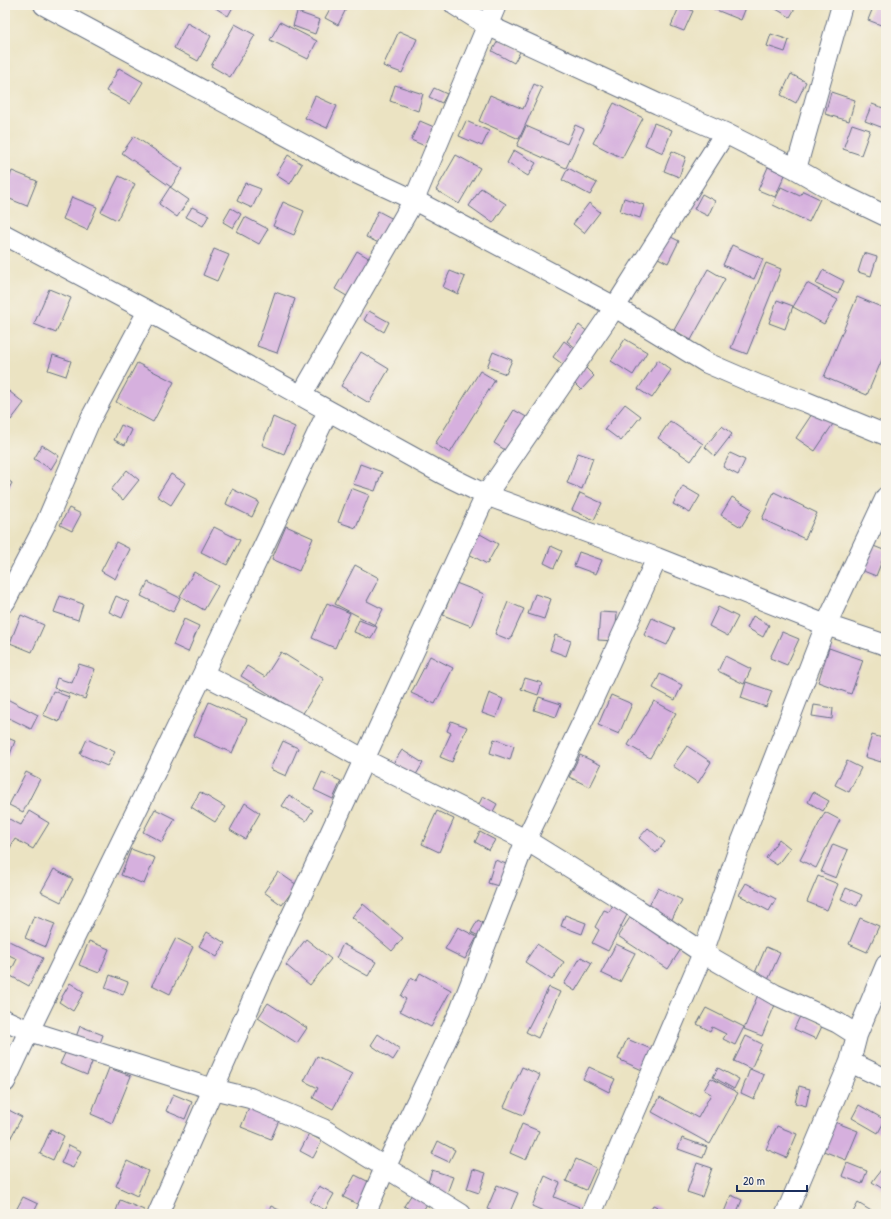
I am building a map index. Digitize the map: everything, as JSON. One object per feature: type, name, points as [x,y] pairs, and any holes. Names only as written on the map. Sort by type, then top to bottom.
[{"type":"street","points":[[44,5],[356,172],[414,200],[615,307],[707,363],[758,385],[806,402],[886,435]]},
{"type":"street","points":[[456,5],[488,25],[658,104],[725,133],[796,169],[834,191],[886,216]]},
{"type":"street","points":[[301,396],[414,200],[496,5]]},
{"type":"street","points":[[796,169],[842,5]]},
{"type":"street","points":[[158,1214],[263,976],[365,760],[486,495],[615,307],[725,133]]},
{"type":"street","points":[[5,235],[148,311],[442,474],[486,495],[657,558],[826,625],[886,645]]},
{"type":"street","points":[[5,602],[46,523],[91,418],[148,311]]},
{"type":"street","points":[[5,1082],[328,411]]},
{"type":"street","points":[[591,1214],[704,953],[738,851],[826,625],[886,497]]},
{"type":"street","points":[[365,1214],[385,1168],[460,1011],[526,840],[584,719],[657,558]]},
{"type":"street","points":[[202,674],[303,725],[365,760],[526,840],[637,909],[704,953],[774,994],[838,1023],[857,1034]]},
{"type":"street","points":[[786,1214],[850,1062],[857,1034],[886,965]]},
{"type":"street","points":[[5,1020],[29,1031],[213,1089],[250,1098],[323,1129],[461,1214]]},
{"type":"street","points":[[850,1062],[886,1079]]},
{"type":"building","points":[[211,5],[234,5],[228,16]]},
{"type":"building","points":[[332,5],[344,5],[347,7],[338,25],[325,18]]},
{"type":"building","points":[[680,5],[693,11],[684,31],[671,26]]},
{"type":"building","points":[[704,5],[747,5],[741,20]]},
{"type":"building","points":[[769,5],[797,5],[790,17]]},
{"type":"building","points":[[874,5],[886,6],[886,27],[868,20]]},
{"type":"building","points":[[297,12],[320,20],[315,34],[293,26]]},
{"type":"building","points":[[280,22],[317,41],[308,59],[270,40]]},
{"type":"building","points":[[187,23],[211,36],[198,61],[174,48]]},
{"type":"building","points":[[235,24],[255,35],[230,77],[211,66]]},
{"type":"building","points":[[399,31],[417,39],[402,73],[383,66]]},
{"type":"building","points":[[771,34],[789,40],[785,52],[767,46]]},
{"type":"building","points":[[499,39],[521,50],[514,63],[492,51]]},
{"type":"building","points":[[119,68],[143,82],[130,104],[106,91]]},
{"type":"building","points":[[791,74],[806,82],[796,103],[781,95]]},
{"type":"building","points":[[534,84],[542,88],[519,139],[479,121],[490,95],[523,109]]},
{"type":"building","points":[[395,85],[423,94],[418,111],[390,101]]},
{"type":"building","points":[[434,88],[447,94],[442,103],[429,97]]},
{"type":"building","points":[[831,92],[855,100],[849,121],[825,114]]},
{"type":"building","points":[[315,96],[337,106],[327,128],[305,118]]},
{"type":"building","points":[[614,103],[643,118],[622,158],[593,143]]},
{"type":"building","points":[[872,104],[886,109],[886,129],[865,121]]},
{"type":"building","points":[[420,121],[434,127],[425,146],[411,140]]},
{"type":"building","points":[[466,121],[489,131],[482,146],[459,136]]},
{"type":"building","points":[[654,123],[672,130],[663,153],[645,145]]},
{"type":"building","points":[[852,124],[870,130],[861,155],[843,149]]},
{"type":"building","points":[[575,125],[584,129],[566,168],[517,146],[526,126],[567,144]]},
{"type":"building","points":[[134,136],[183,169],[171,187],[122,153]]},
{"type":"building","points":[[514,150],[536,163],[528,176],[507,163]]},
{"type":"building","points":[[672,151],[686,157],[679,177],[664,171]]},
{"type":"building","points":[[288,155],[302,164],[290,184],[276,175]]},
{"type":"building","points":[[456,155],[480,168],[459,204],[436,190]]},
{"type":"building","points":[[768,167],[785,175],[775,197],[758,190]]},
{"type":"building","points":[[568,168],[597,183],[590,195],[562,180]]},
{"type":"building","points":[[12,171],[37,181],[27,206],[5,197],[5,189]]},
{"type":"building","points":[[119,176],[135,184],[117,220],[101,212]]},
{"type":"building","points":[[245,183],[261,189],[252,208],[237,201]]},
{"type":"building","points":[[170,187],[189,200],[177,217],[159,204]]},
{"type":"building","points":[[781,187],[800,196],[803,191],[820,199],[809,222],[773,205]]},
{"type":"building","points":[[481,188],[506,204],[493,223],[469,206]]},
{"type":"building","points":[[702,194],[715,201],[708,216],[694,209]]},
{"type":"building","points":[[72,197],[97,207],[87,230],[63,219]]},
{"type":"building","points":[[624,198],[644,205],[640,218],[620,211]]},
{"type":"building","points":[[283,202],[304,211],[294,235],[273,226]]},
{"type":"building","points":[[589,203],[600,212],[584,233],[573,224]]},
{"type":"building","points":[[192,207],[209,215],[203,226],[186,217]]},
{"type":"building","points":[[231,208],[241,214],[233,228],[223,222]]},
{"type":"building","points":[[378,211],[395,220],[383,245],[366,237]]},
{"type":"building","points":[[245,217],[268,229],[259,244],[237,232]]},
{"type":"building","points":[[663,233],[679,241],[668,263],[652,255]]},
{"type":"building","points":[[732,245],[763,259],[754,279],[723,265]]},
{"type":"building","points":[[214,249],[229,255],[217,281],[203,275]]},
{"type":"building","points":[[357,251],[372,260],[350,298],[335,289]]},
{"type":"building","points":[[864,253],[877,257],[871,276],[858,272]]},
{"type":"building","points":[[766,263],[781,269],[747,354],[731,348]]},
{"type":"building","points":[[708,269],[725,279],[691,340],[674,330]]},
{"type":"building","points":[[823,270],[844,281],[838,294],[816,284]]},
{"type":"building","points":[[450,271],[465,277],[458,294],[443,287]]},
{"type":"building","points":[[807,283],[838,300],[824,324],[793,307]]},
{"type":"building","points":[[49,289],[71,298],[56,333],[34,324]]},
{"type":"building","points":[[275,292],[295,299],[277,353],[257,346]]},
{"type":"building","points":[[857,297],[886,309],[886,350],[867,395],[824,377]]},
{"type":"building","points":[[777,300],[793,306],[785,329],[769,323]]},
{"type":"building","points":[[369,311],[389,322],[384,332],[364,320]]},
{"type":"building","points":[[579,325],[589,333],[577,349],[567,341]]},
{"type":"building","points":[[625,339],[647,352],[633,375],[611,361]]},
{"type":"building","points":[[564,341],[576,350],[565,366],[553,357]]},
{"type":"building","points":[[361,352],[389,369],[369,403],[341,386]]},
{"type":"building","points":[[493,352],[512,360],[506,374],[487,367]]},
{"type":"building","points":[[53,355],[71,361],[66,376],[48,370]]},
{"type":"building","points":[[658,360],[671,370],[652,398],[638,389]]},
{"type":"building","points":[[137,363],[174,382],[153,422],[116,402]]},
{"type":"building","points":[[585,367],[594,376],[581,390],[572,381]]},
{"type":"building","points":[[480,371],[495,380],[450,453],[435,444]]},
{"type":"building","points":[[5,388],[24,403],[11,420],[5,416]]},
{"type":"building","points":[[625,404],[641,416],[621,441],[605,429]]},
{"type":"building","points":[[514,410],[530,419],[510,453],[494,443]]},
{"type":"building","points":[[814,411],[833,424],[815,451],[796,438]]},
{"type":"building","points":[[273,417],[295,427],[284,454],[262,445]]},
{"type":"building","points":[[670,421],[703,444],[691,461],[658,438]]},
{"type":"building","points":[[121,425],[132,430],[125,445],[114,440]]},
{"type":"building","points":[[722,426],[732,434],[715,456],[705,447]]},
{"type":"building","points":[[42,445],[59,456],[51,469],[34,459]]},
{"type":"building","points":[[578,453],[593,458],[582,489],[567,483]]},
{"type":"building","points":[[730,453],[745,460],[738,475],[723,467]]},
{"type":"building","points":[[360,464],[382,472],[375,491],[353,484]]},
{"type":"building","points":[[127,470],[139,480],[123,500],[111,490]]},
{"type":"building","points":[[171,474],[185,483],[171,505],[157,496]]},
{"type":"building","points":[[5,478],[12,483],[5,495]]},
{"type":"building","points":[[683,486],[700,496],[690,513],[673,504]]},
{"type":"building","points":[[351,488],[369,495],[356,528],[338,522]]},
{"type":"building","points":[[232,489],[259,502],[252,517],[226,504]]},
{"type":"building","points":[[774,492],[817,513],[805,539],[762,519]]},
{"type":"building","points":[[580,493],[602,503],[594,520],[572,510]]},
{"type":"building","points":[[732,497],[752,509],[741,527],[721,515]]},
{"type":"building","points":[[69,508],[81,514],[72,531],[60,525]]},
{"type":"building","points":[[286,526],[313,538],[299,571],[272,559]]},
{"type":"building","points":[[214,527],[240,540],[227,565],[201,552]]},
{"type":"building","points":[[480,534],[498,544],[487,564],[469,554]]},
{"type":"building","points":[[116,542],[130,549],[115,579],[101,571]]},
{"type":"building","points":[[871,545],[886,551],[876,576],[861,570]]},
{"type":"building","points":[[551,546],[562,551],[554,568],[544,563]]},
{"type":"building","points":[[579,552],[602,560],[596,574],[574,566]]},
{"type":"building","points":[[355,565],[379,578],[367,601],[383,609],[375,625],[335,604]]},
{"type":"building","points":[[194,572],[218,586],[204,610],[180,596]]},
{"type":"building","points":[[148,582],[180,598],[173,612],[141,596]]},
{"type":"building","points":[[456,583],[484,594],[471,626],[443,615]]},
{"type":"building","points":[[535,594],[551,599],[544,619],[528,614]]},
{"type":"building","points":[[60,596],[83,604],[78,620],[54,612]]},
{"type":"building","points":[[116,596],[129,602],[122,618],[109,612]]},
{"type":"building","points":[[508,602],[524,609],[510,640],[495,634]]},
{"type":"building","points":[[327,603],[350,613],[335,648],[312,638]]},
{"type":"building","points":[[718,607],[738,617],[728,636],[709,626]]},
{"type":"building","points":[[600,612],[617,613],[615,641],[598,640]]},
{"type":"building","points":[[21,615],[44,625],[32,652],[10,643]]},
{"type":"building","points":[[753,616],[769,625],[763,637],[747,628]]},
{"type":"building","points":[[652,618],[675,628],[667,645],[644,635]]},
{"type":"building","points":[[184,619],[199,626],[188,652],[173,645]]},
{"type":"building","points":[[359,620],[377,627],[371,639],[354,632]]},
{"type":"building","points":[[782,632],[799,639],[787,665],[770,658]]},
{"type":"building","points":[[555,635],[571,641],[566,656],[550,650]]},
{"type":"building","points":[[829,648],[863,660],[851,694],[818,682]]},
{"type":"building","points":[[281,652],[324,679],[302,715],[241,676],[247,666],[265,677]]},
{"type":"building","points":[[430,656],[453,668],[435,704],[411,693]]},
{"type":"building","points":[[725,656],[751,669],[744,684],[718,671]]},
{"type":"building","points":[[79,664],[95,669],[85,699],[54,688],[57,678],[72,683]]},
{"type":"building","points":[[660,674],[682,685],[675,700],[653,688]]},
{"type":"building","points":[[525,678],[542,683],[538,695],[521,689]]},
{"type":"building","points":[[746,682],[772,691],[766,707],[741,698]]},
{"type":"building","points":[[53,691],[69,697],[59,722],[43,715]]},
{"type":"building","points":[[489,693],[503,699],[496,718],[482,713]]},
{"type":"building","points":[[611,695],[632,704],[619,734],[598,725]]},
{"type":"building","points":[[539,697],[561,704],[556,717],[534,710]]},
{"type":"building","points":[[7,699],[38,715],[31,729],[5,716],[5,704]]},
{"type":"building","points":[[654,701],[676,713],[650,758],[628,745]]},
{"type":"building","points":[[209,702],[247,719],[232,753],[194,736]]},
{"type":"building","points":[[814,705],[833,708],[832,719],[812,716]]},
{"type":"building","points":[[451,721],[467,727],[452,762],[440,757],[451,733],[447,731]]},
{"type":"building","points":[[872,735],[886,739],[886,745],[881,762],[865,757]]},
{"type":"building","points":[[5,737],[15,741],[9,757],[5,755]]},
{"type":"building","points":[[87,739],[115,752],[107,766],[80,754]]},
{"type":"building","points":[[494,739],[514,746],[510,760],[490,753]]},
{"type":"building","points":[[283,741],[298,748],[286,776],[270,769]]},
{"type":"building","points":[[687,746],[711,762],[698,783],[673,766]]},
{"type":"building","points":[[402,750],[423,763],[414,778],[393,764]]},
{"type":"building","points":[[580,755],[601,765],[590,787],[569,777]]},
{"type":"building","points":[[847,761],[861,768],[849,792],[835,785]]},
{"type":"building","points":[[26,772],[40,779],[23,812],[9,805]]},
{"type":"building","points":[[322,772],[341,781],[333,799],[314,790]]},
{"type":"building","points":[[200,792],[225,807],[215,822],[191,807]]},
{"type":"building","points":[[813,792],[829,801],[823,811],[808,802]]},
{"type":"building","points":[[289,795],[313,810],[306,821],[282,806]]},
{"type":"building","points":[[483,796],[497,804],[490,817],[476,810]]},
{"type":"building","points":[[245,803],[260,813],[245,839],[230,830]]},
{"type":"building","points":[[155,809],[175,819],[162,842],[143,832]]},
{"type":"building","points":[[29,811],[49,823],[33,849],[15,839],[6,855],[5,822],[7,818],[21,825]]},
{"type":"building","points":[[437,811],[454,819],[439,852],[422,844]]},
{"type":"building","points":[[825,812],[840,820],[816,868],[800,860]]},
{"type":"building","points":[[648,828],[665,842],[656,853],[639,838]]},
{"type":"building","points":[[480,832],[495,840],[489,850],[475,842]]},
{"type":"building","points":[[779,839],[790,848],[777,865],[766,858]]},
{"type":"building","points":[[833,844],[848,850],[836,878],[821,872]]},
{"type":"building","points":[[131,849],[155,858],[144,884],[121,875]]},
{"type":"building","points":[[495,860],[509,865],[502,887],[488,883]]},
{"type":"building","points":[[54,869],[73,879],[61,902],[41,892]]},
{"type":"building","points":[[278,872],[297,885],[282,905],[264,892]]},
{"type":"building","points":[[818,876],[838,884],[827,910],[807,902]]},
{"type":"building","points":[[746,883],[776,899],[769,911],[739,895]]},
{"type":"building","points":[[658,888],[682,900],[671,921],[647,909]]},
{"type":"building","points":[[846,888],[862,895],[857,906],[841,899]]},
{"type":"building","points":[[614,903],[629,911],[608,951],[592,943],[599,930],[595,927],[604,910],[609,912]]},
{"type":"building","points":[[363,904],[403,938],[392,951],[352,917]]},
{"type":"building","points":[[565,915],[586,923],[582,934],[561,926]]},
{"type":"building","points":[[34,916],[55,924],[46,947],[25,938]]},
{"type":"building","points":[[631,916],[681,949],[668,969],[618,936]]},
{"type":"building","points":[[860,918],[879,926],[867,952],[849,944]]},
{"type":"building","points":[[478,920],[490,927],[484,939],[471,932]]},
{"type":"building","points":[[458,927],[477,937],[465,959],[445,949]]},
{"type":"building","points":[[207,932],[225,943],[217,957],[199,946]]},
{"type":"building","points":[[176,938],[193,947],[170,994],[152,985]]},
{"type":"building","points":[[5,939],[43,958],[29,986],[9,975],[17,959],[5,953]]},
{"type":"building","points":[[306,939],[331,959],[310,985],[286,965]]},
{"type":"building","points":[[89,941],[109,949],[99,973],[79,965]]},
{"type":"building","points":[[343,944],[376,962],[368,976],[336,958]]},
{"type":"building","points":[[537,944],[564,962],[552,980],[525,962]]},
{"type":"building","points":[[616,944],[635,953],[620,982],[601,973]]},
{"type":"building","points":[[766,947],[780,953],[768,980],[754,975]]},
{"type":"building","points":[[581,957],[592,963],[575,991],[564,984]]},
{"type":"building","points":[[420,973],[451,990],[431,1027],[400,1011],[406,999],[401,996],[411,978],[416,981]]},
{"type":"building","points":[[110,975],[128,982],[123,995],[105,988]]},
{"type":"building","points":[[70,983],[84,992],[73,1011],[59,1002]]},
{"type":"building","points":[[549,987],[560,992],[538,1038],[526,1032]]},
{"type":"building","points":[[759,992],[777,1000],[762,1036],[744,1029]]},
{"type":"building","points":[[268,1003],[307,1028],[297,1043],[258,1018]]},
{"type":"building","points":[[706,1008],[744,1027],[735,1045],[723,1039],[726,1034],[712,1027],[710,1031],[697,1024]]},
{"type":"building","points":[[801,1014],[823,1024],[816,1039],[794,1029]]},
{"type":"building","points":[[80,1026],[103,1035],[99,1046],[76,1037]]},
{"type":"building","points":[[378,1034],[400,1049],[393,1060],[371,1045]]},
{"type":"building","points":[[746,1036],[762,1044],[751,1069],[734,1061]]},
{"type":"building","points":[[627,1039],[651,1049],[642,1070],[618,1059]]},
{"type":"building","points":[[67,1049],[93,1060],[87,1075],[60,1064]]},
{"type":"building","points":[[317,1056],[352,1074],[333,1109],[313,1098],[318,1088],[304,1081]]},
{"type":"building","points":[[522,1067],[540,1075],[523,1115],[504,1107]]},
{"type":"building","points":[[589,1067],[615,1079],[609,1092],[583,1079]]},
{"type":"building","points":[[109,1068],[131,1076],[112,1123],[91,1114]]},
{"type":"building","points":[[718,1068],[739,1079],[734,1089],[713,1077]]},
{"type":"building","points":[[750,1069],[764,1075],[754,1099],[741,1093]]},
{"type":"building","points":[[711,1078],[738,1093],[710,1144],[652,1112],[660,1097],[698,1118],[711,1094],[704,1090]]},
{"type":"building","points":[[799,1086],[810,1089],[806,1106],[795,1103]]},
{"type":"building","points":[[173,1094],[192,1102],[185,1119],[166,1111]]},
{"type":"building","points":[[250,1105],[280,1118],[271,1139],[241,1127]]},
{"type":"building","points":[[859,1105],[885,1120],[878,1133],[852,1118]]},
{"type":"building","points":[[5,1108],[22,1117],[10,1139],[5,1136]]},
{"type":"building","points":[[832,1121],[858,1131],[846,1160],[821,1150]]},
{"type":"building","points":[[522,1124],[539,1131],[526,1160],[510,1153]]},
{"type":"building","points":[[777,1126],[797,1134],[787,1158],[766,1149]]},
{"type":"building","points":[[51,1129],[64,1136],[53,1160],[40,1154]]},
{"type":"building","points":[[309,1134],[322,1141],[313,1158],[300,1151]]},
{"type":"building","points":[[682,1138],[707,1147],[703,1158],[678,1149]]},
{"type":"building","points":[[438,1141],[455,1150],[449,1162],[432,1154]]},
{"type":"building","points":[[69,1145],[81,1151],[73,1168],[61,1163]]},
{"type":"building","points":[[576,1159],[596,1168],[586,1190],[566,1181]]},
{"type":"building","points":[[127,1161],[148,1171],[137,1196],[116,1186]]},
{"type":"building","points":[[697,1163],[712,1168],[702,1197],[687,1192]]},
{"type":"building","points":[[847,1163],[867,1171],[862,1184],[842,1176]]},
{"type":"building","points":[[886,1163],[886,1185],[883,1189],[872,1182]]},
{"type":"building","points":[[473,1169],[486,1173],[479,1193],[467,1189]]},
{"type":"building","points":[[432,1170],[453,1177],[446,1196],[426,1189]]},
{"type":"building","points":[[355,1175],[371,1183],[359,1205],[343,1197]]},
{"type":"building","points":[[545,1176],[560,1183],[554,1197],[579,1207],[576,1214],[550,1214],[532,1206]]},
{"type":"building","points":[[497,1185],[518,1193],[509,1214],[499,1214],[487,1209]]},
{"type":"building","points":[[319,1186],[334,1194],[325,1210],[310,1202]]},
{"type":"building","points":[[412,1194],[427,1204],[421,1214],[417,1214],[404,1206]]},
{"type":"building","points":[[731,1195],[742,1200],[736,1214],[728,1214],[724,1212]]},
{"type":"building","points":[[23,1197],[38,1204],[33,1214],[14,1214]]},
{"type":"building","points":[[120,1200],[144,1210],[143,1214],[115,1214]]},
{"type":"building","points":[[858,1203],[873,1212],[872,1214],[852,1214]]},
{"type":"building","points":[[653,1205],[673,1214],[648,1214]]},
{"type":"building","points":[[271,1206],[287,1214],[267,1214]]}]
